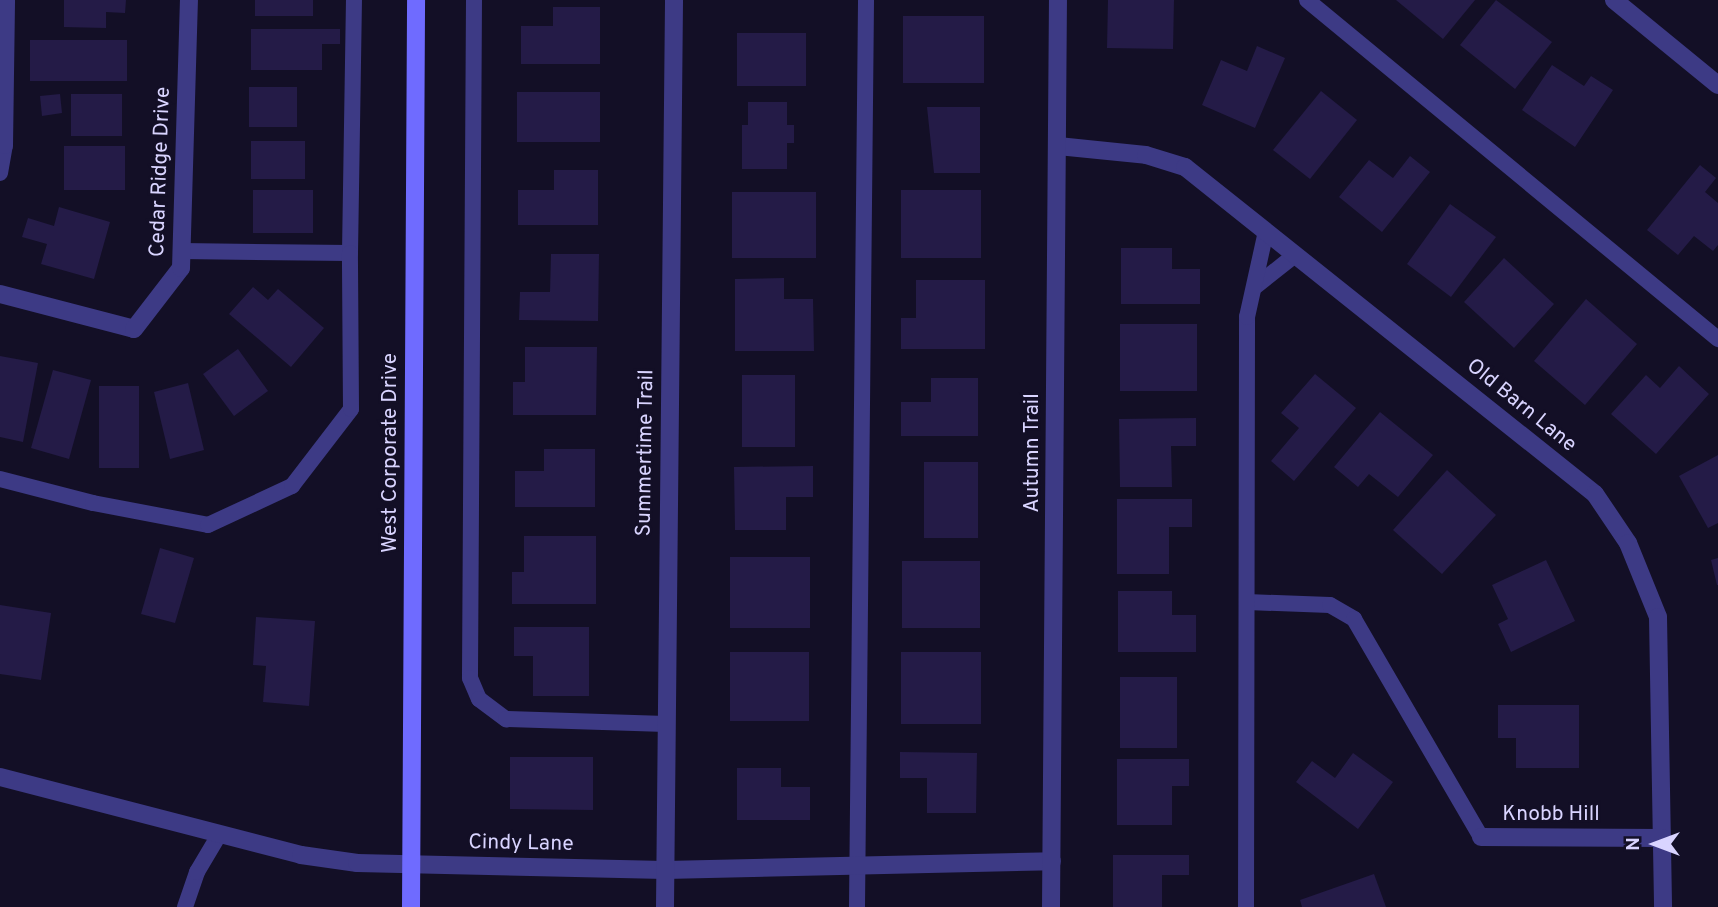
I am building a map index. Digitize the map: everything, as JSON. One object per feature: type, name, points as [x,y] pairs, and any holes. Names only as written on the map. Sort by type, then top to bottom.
[{"type":"street","name":"Cedar Ridge Drive","points":[[0,294],[134,329],[181,268],[189,0]]},
{"type":"street","name":"West Corporate Drive","points":[[411,907],[416,0]]},
{"type":"street","name":"Summertime Trail","points":[[664,907],[674,0]]},
{"type":"street","name":"Autumn Trail","points":[[1051,907],[1058,0]]},
{"type":"street","points":[[1614,0],[1718,85]]},
{"type":"street","name":"Old Barn Lane","points":[[1058,146],[1146,155],[1185,167],[1595,494],[1628,543],[1658,617],[1663,907]]},
{"type":"street","name":"Cindy Lane","points":[[0,777],[301,855],[411,865],[665,870],[1052,861]]},
{"type":"street","name":"Knobb Hill","points":[[1481,837],[1662,838]]},
{"type":"lane","points":[[0,173],[5,146],[8,0]]},
{"type":"lane","points":[[0,479],[93,503],[208,525],[292,486],[351,409],[350,253],[354,0]]},
{"type":"lane","points":[[474,0],[471,678],[479,699],[506,719],[666,723]]},
{"type":"lane","points":[[857,907],[866,0]]},
{"type":"lane","points":[[1307,0],[1718,339]]},
{"type":"lane","points":[[1246,907],[1247,317],[1266,231]]},
{"type":"lane","points":[[181,251],[350,253]]},
{"type":"lane","points":[[1252,290],[1295,255]]},
{"type":"lane","points":[[1247,602],[1330,606],[1354,619],[1481,837]]},
{"type":"lane","points":[[185,907],[197,872],[219,835]]},
{"type":"building","points":[[64,0],[126,0],[125,13],[106,12],[106,28],[64,27]]},
{"type":"building","points":[[255,0],[313,0],[313,16],[255,16]]},
{"type":"building","points":[[1108,0],[1174,0],[1173,49],[1107,48]]},
{"type":"building","points":[[1396,0],[1475,0],[1443,39]]},
{"type":"building","points":[[1496,0],[1552,42],[1515,89],[1460,45]]},
{"type":"building","points":[[553,7],[600,7],[600,64],[521,64],[521,26],[553,26]]},
{"type":"building","points":[[903,16],[984,16],[984,83],[903,83]]},
{"type":"building","points":[[251,29],[340,29],[340,44],[322,44],[322,70],[251,70]]},
{"type":"building","points":[[737,33],[806,33],[806,86],[737,86]]},
{"type":"building","points":[[30,40],[127,40],[127,81],[30,81]]},
{"type":"building","points":[[1257,46],[1285,58],[1255,128],[1202,105],[1221,60],[1247,71]]},
{"type":"building","points":[[1552,65],[1584,86],[1591,76],[1613,90],[1575,147],[1522,110]]},
{"type":"building","points":[[249,87],[297,87],[297,127],[249,127]]},
{"type":"building","points":[[1321,91],[1357,120],[1310,179],[1273,150]]},
{"type":"building","points":[[517,92],[600,92],[600,142],[517,142]]},
{"type":"building","points":[[60,94],[62,113],[42,116],[40,96]]},
{"type":"building","points":[[71,94],[122,94],[122,136],[71,136]]},
{"type":"building","points":[[748,102],[787,102],[787,125],[794,125],[794,143],[787,143],[787,169],[742,169],[742,125],[748,125]]},
{"type":"building","points":[[927,107],[980,107],[980,173],[934,173]]},
{"type":"building","points":[[251,141],[305,141],[305,179],[251,179]]},
{"type":"building","points":[[64,146],[125,146],[125,190],[64,190]]},
{"type":"building","points":[[1410,156],[1430,172],[1382,232],[1339,197],[1369,160],[1393,178]]},
{"type":"building","points":[[1700,165],[1716,178],[1705,192],[1718,203],[1718,245],[1713,251],[1694,236],[1678,255],[1647,230]]},
{"type":"building","points":[[554,170],[598,170],[598,225],[518,225],[518,190],[554,190]]},
{"type":"building","points":[[253,190],[313,190],[313,233],[253,233]]},
{"type":"building","points":[[901,190],[981,190],[981,258],[901,258]]},
{"type":"building","points":[[732,192],[816,192],[816,258],[732,258]]},
{"type":"building","points":[[1450,204],[1496,237],[1451,297],[1407,264]]},
{"type":"building","points":[[59,207],[110,222],[94,279],[41,264],[47,244],[22,237],[28,218],[54,226]]},
{"type":"building","points":[[1121,248],[1172,248],[1172,269],[1200,269],[1200,304],[1121,304]]},
{"type":"building","points":[[551,254],[599,254],[598,321],[519,320],[520,292],[550,292]]},
{"type":"building","points":[[1504,258],[1554,304],[1514,348],[1464,302]]},
{"type":"building","points":[[784,278],[784,299],[813,299],[814,351],[735,351],[735,279]]},
{"type":"building","points":[[916,280],[985,280],[985,349],[901,349],[901,318],[916,318]]},
{"type":"building","points":[[253,287],[268,300],[278,289],[324,328],[291,367],[229,314]]},
{"type":"building","points":[[1586,299],[1637,344],[1585,405],[1534,361]]},
{"type":"building","points":[[1120,324],[1197,324],[1197,391],[1120,391]]},
{"type":"building","points":[[525,347],[597,347],[596,415],[513,415],[513,382],[525,382]]},
{"type":"building","points":[[238,349],[268,391],[234,416],[203,374]]},
{"type":"building","points":[[0,356],[38,363],[23,442],[0,437]]},
{"type":"building","points":[[1679,366],[1709,394],[1656,454],[1611,414],[1646,375],[1660,388]]},
{"type":"building","points":[[53,370],[91,380],[69,459],[31,448]]},
{"type":"building","points":[[1315,374],[1356,408],[1294,481],[1271,461],[1299,428],[1281,413]]},
{"type":"building","points":[[742,375],[795,375],[795,447],[742,447]]},
{"type":"building","points":[[931,378],[978,378],[978,436],[901,436],[901,402],[931,402]]},
{"type":"building","points":[[188,383],[204,450],[170,459],[154,392]]},
{"type":"building","points":[[99,386],[139,386],[139,468],[99,468]]},
{"type":"building","points":[[1380,412],[1433,455],[1398,497],[1369,474],[1358,487],[1334,467]]},
{"type":"building","points":[[1196,418],[1196,446],[1171,446],[1172,487],[1120,487],[1119,419]]},
{"type":"building","points":[[544,449],[595,449],[595,507],[515,507],[515,471],[544,471]]},
{"type":"building","points":[[1718,455],[1718,523],[1708,528],[1679,476]]},
{"type":"building","points":[[924,462],[978,462],[978,538],[924,538]]},
{"type":"building","points":[[813,466],[813,497],[786,497],[786,530],[735,530],[734,467]]},
{"type":"building","points":[[1447,470],[1496,515],[1442,574],[1393,530]]},
{"type":"building","points":[[1117,499],[1192,499],[1192,527],[1169,527],[1169,574],[1117,574]]},
{"type":"building","points":[[524,536],[596,536],[596,604],[512,604],[512,572],[524,572]]},
{"type":"building","points":[[160,548],[194,558],[175,623],[141,614]]},
{"type":"building","points":[[730,557],[810,557],[810,628],[730,628]]},
{"type":"building","points":[[1718,558],[1718,585],[1717,585],[1711,560]]},
{"type":"building","points":[[1546,560],[1575,621],[1511,652],[1498,624],[1508,619],[1492,585]]},
{"type":"building","points":[[902,561],[980,561],[980,628],[902,628]]},
{"type":"building","points":[[1118,591],[1172,591],[1172,615],[1196,615],[1196,652],[1118,652]]},
{"type":"building","points":[[0,605],[51,613],[41,680],[0,674]]},
{"type":"building","points":[[256,617],[315,621],[309,706],[263,702],[266,666],[253,665]]},
{"type":"building","points":[[514,627],[589,627],[589,696],[533,696],[533,656],[514,656]]},
{"type":"building","points":[[730,652],[809,652],[809,721],[730,721]]},
{"type":"building","points":[[901,652],[981,652],[981,724],[901,724]]},
{"type":"building","points":[[1120,677],[1177,677],[1177,748],[1120,748]]},
{"type":"building","points":[[1498,705],[1579,705],[1579,768],[1516,768],[1516,738],[1498,738]]},
{"type":"building","points":[[900,752],[977,753],[976,813],[927,813],[927,778],[900,778]]},
{"type":"building","points":[[1353,753],[1393,782],[1358,829],[1296,782],[1312,761],[1335,778]]},
{"type":"building","points":[[510,757],[593,757],[593,810],[510,809]]},
{"type":"building","points":[[1117,759],[1189,759],[1189,786],[1172,786],[1172,825],[1117,825]]},
{"type":"building","points":[[737,768],[781,768],[781,787],[810,787],[810,820],[737,820]]},
{"type":"building","points":[[1113,855],[1189,855],[1189,875],[1162,875],[1162,907],[1113,907]]},
{"type":"building","points":[[1374,874],[1386,907],[1302,907],[1300,900]]}]
